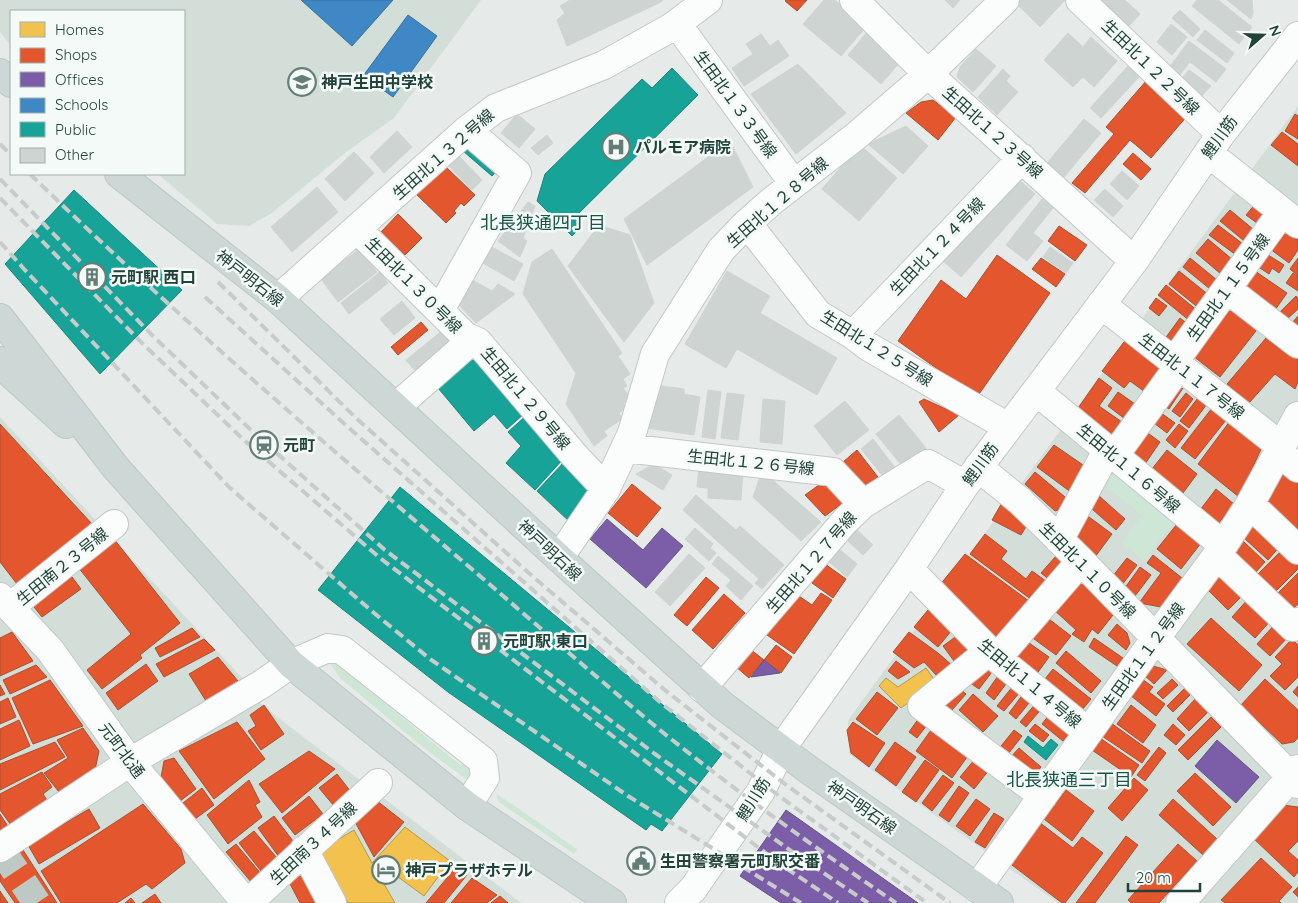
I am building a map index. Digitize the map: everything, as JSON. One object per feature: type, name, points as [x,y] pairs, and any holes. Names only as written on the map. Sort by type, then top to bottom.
[{"type":"main road","points":[[0,73],[10,82]]},
{"type":"main road","name":"神戸明石線","points":[[120,175],[278,299],[559,558],[722,705],[999,903]]},
{"type":"main road","points":[[0,318],[116,468],[254,625],[291,664],[467,806],[612,903]]},
{"type":"main road","points":[[0,361],[8,372],[116,468]]},
{"type":"street","name":"生田北１３２号線","points":[[278,299],[467,130],[496,108],[604,65],[677,24],[708,0]]},
{"type":"street","name":"生田北１２３号線","points":[[854,0],[928,74],[1134,261]]},
{"type":"street","name":"生田北１２８号線","points":[[559,558],[606,489],[632,432],[655,354],[720,250],[747,223],[856,136],[928,74],[1005,0]]},
{"type":"street","name":"生田北１２２号線","points":[[1080,0],[1214,143],[1290,218]]},
{"type":"street","name":"生田北１３３号線","points":[[677,24],[794,184]]},
{"type":"street","name":"鯉川筋","points":[[679,903],[693,889],[761,791],[781,749],[909,569],[971,476],[1134,261],[1214,143],[1295,50]]},
{"type":"street","points":[[440,310],[517,173],[467,130]]},
{"type":"street","name":"生田北１２４号線","points":[[852,335],[1022,158]]},
{"type":"street","name":"生田北１１５号線","points":[[1059,540],[1110,454],[1176,364],[1227,289],[1290,218]]},
{"type":"street","name":"生田北１２５号線","points":[[747,223],[818,314],[869,347],[1008,427]]},
{"type":"street","name":"生田北１３０号線","points":[[357,229],[465,336],[472,340]]},
{"type":"street","points":[[1227,289],[1298,344]]},
{"type":"street","name":"生田北１１７号線","points":[[1101,304],[1286,456]]},
{"type":"street","name":"生田北１２９号線","points":[[396,407],[472,340],[478,342],[574,455],[606,489]]},
{"type":"street","name":"生田北１１６号線","points":[[1036,390],[1220,550],[1293,627],[1298,622]]},
{"type":"street","name":"生田北１１２号線","points":[[977,888],[1286,456],[1298,416]]},
{"type":"street","name":"生田北１２６号線","points":[[626,448],[833,472],[864,504]]},
{"type":"street","name":"生田北１２７号線","points":[[702,688],[845,521],[864,504],[928,464],[971,476]]},
{"type":"street","name":"生田北１１０号線","points":[[971,476],[1020,502],[1296,777]]},
{"type":"street","points":[[1250,504],[1298,550]]},
{"type":"street","name":"生田南２３号線","points":[[3,600],[114,524]]},
{"type":"street","points":[[1042,796],[922,706],[993,654],[1081,561]]},
{"type":"street","name":"生田北１１４号線","points":[[909,569],[993,654],[1088,732]]},
{"type":"street","name":"元町北通","points":[[3,600],[50,650],[130,762],[247,903]]},
{"type":"street","points":[[0,848],[130,762],[262,684],[291,664],[328,648],[342,650],[483,761],[485,778],[467,806]]},
{"type":"street","points":[[1180,903],[1296,777]]},
{"type":"street","name":"生田南３４号線","points":[[247,903],[378,783]]},
{"type":"street","points":[[304,850],[332,903]]},
{"type":"shaded area","name":"神戸生田中学校","points":[[0,0],[481,0],[394,118],[345,153],[272,213],[249,226],[217,224],[159,175],[185,175],[185,10],[10,10],[10,45],[0,32]]},
{"type":"shaded area","points":[[1298,106],[1298,903],[1058,903],[849,754],[848,720]]},
{"type":"shaded area","points":[[0,417],[245,681],[263,706],[521,903],[0,903]]},
{"type":"green space","points":[[1116,472],[1176,520],[1144,561],[1121,543],[1142,515],[1105,486]]},
{"type":"green space","points":[[339,655],[347,672],[460,765],[469,763],[472,780],[466,779],[424,748],[340,678],[329,662]]},
{"type":"green space","points":[[497,794],[577,849],[574,854],[499,802]]},
{"type":"building: Homes","points":[[926,668],[936,682],[901,708],[879,686],[886,678],[898,687]]},
{"type":"building: Homes","name":"神戸プラザホテル","points":[[405,827],[450,861],[424,896],[398,877],[384,884],[395,903],[348,903],[319,851],[354,830],[372,863]]},
{"type":"building: Shops","points":[[786,0],[807,0],[797,11]]},
{"type":"building: Shops","points":[[1147,80],[1188,115],[1151,158],[1130,140],[1085,193],[1072,183],[1114,134],[1106,127]]},
{"type":"building: Shops","points":[[933,100],[956,117],[938,140],[906,113],[921,102]]},
{"type":"building: Shops","points":[[1295,114],[1298,116],[1298,139],[1285,131]]},
{"type":"building: Shops","points":[[1282,132],[1298,144],[1298,166],[1271,145]]},
{"type":"building: Shops","points":[[1133,153],[1151,169],[1141,180],[1123,164]]},
{"type":"building: Shops","points":[[445,166],[475,195],[464,206],[461,203],[454,211],[456,213],[446,223],[417,195]]},
{"type":"building: Shops","points":[[1256,203],[1270,215],[1261,226],[1246,215]]},
{"type":"building: Shops","points":[[1230,210],[1259,234],[1249,245],[1220,221]]},
{"type":"building: Shops","points":[[398,214],[422,238],[405,255],[381,232]]},
{"type":"building: Shops","points":[[1218,225],[1247,247],[1240,258],[1209,235]]},
{"type":"building: Shops","points":[[1059,226],[1087,245],[1075,261],[1048,241]]},
{"type":"building: Shops","points":[[1280,227],[1298,240],[1298,250],[1289,263],[1266,246]]},
{"type":"building: Shops","points":[[1208,239],[1233,260],[1221,274],[1196,253]]},
{"type":"building: Shops","points":[[1265,253],[1284,265],[1279,273],[1272,268],[1269,274],[1257,266]]},
{"type":"building: Shops","points":[[997,255],[1050,293],[977,397],[898,341],[941,280],[966,299]]},
{"type":"building: Shops","points":[[1041,258],[1065,274],[1056,287],[1032,269]]},
{"type":"building: Shops","points":[[1190,258],[1217,280],[1210,289],[1183,267]]},
{"type":"building: Shops","points":[[1298,258],[1298,276],[1290,269]]},
{"type":"building: Shops","points":[[1179,271],[1210,296],[1200,309],[1169,284]]},
{"type":"building: Shops","points":[[1255,271],[1287,293],[1275,310],[1243,288]]},
{"type":"building: Shops","points":[[1293,273],[1298,277],[1298,291],[1286,283]]},
{"type":"building: Shops","points":[[1166,285],[1198,311],[1190,321],[1158,295]]},
{"type":"building: Shops","points":[[1296,296],[1298,298],[1298,309],[1286,320],[1279,313]]},
{"type":"building: Shops","points":[[1156,298],[1167,306],[1159,316],[1149,308]]},
{"type":"building: Shops","points":[[1233,306],[1259,327],[1220,377],[1193,356]]},
{"type":"building: Shops","points":[[1298,316],[1298,327],[1291,324]]},
{"type":"building: Shops","points":[[1180,318],[1190,326],[1174,348],[1164,340]]},
{"type":"building: Shops","points":[[421,322],[428,330],[398,355],[391,347]]},
{"type":"building: Shops","points":[[1127,338],[1164,367],[1145,392],[1130,381],[1124,388],[1102,371]]},
{"type":"building: Shops","points":[[1266,338],[1277,347],[1282,340],[1298,353],[1298,382],[1295,389],[1275,374],[1249,403],[1227,384]]},
{"type":"building: Shops","points":[[1099,378],[1112,388],[1099,406],[1122,422],[1112,436],[1076,411]]},
{"type":"building: Shops","points":[[1176,380],[1185,385],[1169,409],[1160,403]]},
{"type":"building: Shops","points":[[1118,392],[1135,404],[1125,419],[1108,406]]},
{"type":"building: Shops","points":[[1186,393],[1193,399],[1180,417],[1172,411]]},
{"type":"building: Shops","points":[[1201,394],[1210,400],[1189,428],[1180,421]]},
{"type":"building: Shops","points":[[924,399],[959,415],[939,432],[919,402]]},
{"type":"building: Shops","points":[[1212,408],[1226,420],[1195,459],[1181,448]]},
{"type":"building: Shops","points":[[1157,410],[1175,423],[1167,433],[1150,420]]},
{"type":"building: Shops","points":[[1230,421],[1263,445],[1239,497],[1198,464]]},
{"type":"building: Shops","points":[[0,424],[93,525],[17,584],[0,562]]},
{"type":"building: Shops","points":[[1179,424],[1188,431],[1175,448],[1166,440]]},
{"type":"building: Shops","points":[[1145,431],[1160,442],[1145,464],[1130,453]]},
{"type":"building: Shops","points":[[1054,445],[1086,467],[1072,493],[1037,467]]},
{"type":"building: Shops","points":[[857,450],[881,481],[868,492],[843,462]]},
{"type":"building: Shops","points":[[1167,450],[1197,474],[1183,493],[1152,469]]},
{"type":"building: Shops","points":[[1285,466],[1298,477],[1298,538],[1262,505]]},
{"type":"building: Shops","points":[[1035,472],[1065,497],[1061,509],[1055,511],[1025,484]]},
{"type":"building: Shops","points":[[830,477],[847,500],[825,516],[805,495]]},
{"type":"building: Shops","points":[[632,484],[661,508],[637,537],[608,513]]},
{"type":"building: Shops","points":[[1216,489],[1234,504],[1218,524],[1200,510]]},
{"type":"building: Shops","points":[[1098,495],[1125,519],[1116,530],[1092,509]]},
{"type":"building: Shops","points":[[1003,501],[1027,525],[1021,535],[992,520]]},
{"type":"building: Shops","points":[[1085,514],[1112,534],[1095,557],[1073,541]]},
{"type":"building: Shops","points":[[1255,522],[1281,545],[1268,560],[1243,537]]},
{"type":"building: Shops","points":[[1177,524],[1201,543],[1181,569],[1157,549]]},
{"type":"building: Shops","points":[[985,534],[1007,551],[1001,559],[1026,579],[1032,571],[1050,584],[1036,603],[970,554]]},
{"type":"building: Shops","points":[[114,539],[180,623],[140,655],[142,658],[102,689],[87,670],[131,634],[78,567]]},
{"type":"building: Shops","points":[[1243,541],[1265,562],[1255,573],[1232,553]]},
{"type":"building: Shops","points":[[1284,548],[1298,561],[1298,569],[1275,592],[1257,575]]},
{"type":"building: Shops","points":[[965,554],[1033,604],[994,644],[939,586]]},
{"type":"building: Shops","points":[[1153,555],[1182,578],[1161,607],[1139,603],[1161,573],[1147,563]]},
{"type":"building: Shops","points":[[1056,556],[1065,567],[1051,581],[1041,573]]},
{"type":"building: Shops","points":[[1127,558],[1137,565],[1122,585],[1112,577]]},
{"type":"building: Shops","points":[[825,564],[846,579],[833,598],[812,583]]},
{"type":"building: Shops","points":[[1140,567],[1151,575],[1135,596],[1124,589]]},
{"type":"building: Shops","points":[[1222,570],[1245,593],[1228,610],[1205,587]]},
{"type":"building: Shops","points":[[69,573],[81,589],[42,617],[30,602]]},
{"type":"building: Shops","points":[[1298,573],[1298,604],[1293,609],[1277,594]]},
{"type":"building: Shops","points":[[706,577],[719,588],[687,626],[674,615]]},
{"type":"building: Shops","points":[[1080,581],[1113,615],[1098,634],[1092,629],[1084,642],[1072,634],[1076,630],[1053,609]]},
{"type":"building: Shops","points":[[821,593],[832,600],[794,654],[767,635],[796,594],[812,605]]},
{"type":"building: Shops","points":[[724,594],[745,613],[713,649],[692,630]]},
{"type":"building: Shops","points":[[1249,598],[1272,619],[1255,638],[1232,617]]},
{"type":"building: Shops","points":[[928,610],[952,630],[938,647],[914,627]]},
{"type":"building: Shops","points":[[1045,616],[1071,636],[1056,655],[1030,636]]},
{"type":"building: Shops","points":[[1211,618],[1262,665],[1239,691],[1187,644]]},
{"type":"building: Shops","points":[[1276,623],[1289,636],[1270,656],[1257,644]]},
{"type":"building: Shops","points":[[1117,624],[1127,633],[1130,643],[1126,650],[1108,635]]},
{"type":"building: Shops","points":[[192,628],[200,637],[160,657],[155,648]]},
{"type":"building: Shops","points":[[12,632],[33,661],[0,676],[0,638]]},
{"type":"building: Shops","points":[[909,632],[953,666],[938,677],[924,662],[914,668],[893,652]]},
{"type":"building: Shops","points":[[958,635],[972,654],[957,665],[943,646]]},
{"type":"building: Shops","points":[[1022,638],[1049,657],[1036,675],[1010,655]]},
{"type":"building: Shops","points":[[1094,638],[1123,658],[1117,666],[1089,647]]},
{"type":"building: Shops","points":[[204,639],[215,650],[164,677],[156,664]]},
{"type":"building: Shops","points":[[1292,639],[1298,645],[1298,677],[1285,690],[1270,676],[1282,664],[1275,657]]},
{"type":"building: Shops","points":[[776,645],[792,657],[781,673],[764,660]]},
{"type":"building: Shops","points":[[750,649],[764,660],[749,678],[735,666]]},
{"type":"building: Shops","points":[[1066,651],[1101,681],[1091,693],[1056,663]]},
{"type":"building: Shops","points":[[218,657],[238,681],[206,701],[189,674]]},
{"type":"building: Shops","points":[[896,661],[910,672],[898,679],[888,671]]},
{"type":"building: Shops","points":[[986,662],[995,668],[979,689],[966,680]]},
{"type":"building: Shops","points":[[146,664],[158,681],[118,710],[106,693]]},
{"type":"building: Shops","points":[[36,665],[47,677],[10,694],[3,680]]},
{"type":"building: Shops","points":[[1153,666],[1167,670],[1154,684],[1144,675]]},
{"type":"building: Shops","points":[[1053,669],[1091,699],[1082,710],[1045,679]]},
{"type":"building: Shops","points":[[1000,673],[1009,680],[994,700],[986,693]]},
{"type":"building: Shops","points":[[1142,679],[1153,687],[1149,692],[1165,704],[1156,716],[1130,695]]},
{"type":"building: Shops","points":[[1172,679],[1178,685],[1163,699],[1157,693]]},
{"type":"building: Shops","points":[[1265,679],[1298,710],[1298,738],[1294,742],[1282,744],[1241,705]]},
{"type":"building: Shops","points":[[50,680],[83,726],[33,744],[12,698]]},
{"type":"building: Shops","points":[[0,685],[5,694],[0,696]]},
{"type":"building: Shops","points":[[1013,686],[1020,692],[1004,711],[997,706]]},
{"type":"building: Shops","points":[[1298,686],[1298,697],[1293,692]]},
{"type":"building: Shops","points":[[958,687],[966,694],[946,717],[934,707]]},
{"type":"building: Shops","points":[[1185,688],[1191,694],[1173,712],[1167,706]]},
{"type":"building: Shops","points":[[877,692],[898,708],[877,735],[856,719]]},
{"type":"building: Shops","points":[[973,694],[998,716],[983,732],[959,710]]},
{"type":"building: Shops","points":[[1021,697],[1029,703],[1016,719],[1009,713]]},
{"type":"building: Shops","points":[[8,698],[16,717],[0,724],[0,702]]},
{"type":"building: Shops","points":[[1196,698],[1209,711],[1189,731],[1177,719]]},
{"type":"building: Shops","points":[[1037,702],[1043,707],[1026,727],[1020,722]]},
{"type":"building: Shops","points":[[264,705],[284,734],[261,750],[248,731],[256,726],[250,715]]},
{"type":"building: Shops","points":[[1131,705],[1156,725],[1143,743],[1117,724]]},
{"type":"building: Shops","points":[[1049,715],[1070,732],[1063,741],[1042,724]]},
{"type":"building: Shops","points":[[1211,717],[1221,727],[1188,760],[1178,750]]},
{"type":"building: Shops","points":[[919,718],[927,725],[917,738],[909,732]]},
{"type":"building: Shops","points":[[19,720],[30,746],[0,760],[0,729]]},
{"type":"building: Shops","points":[[237,722],[265,759],[214,799],[179,751]]},
{"type":"building: Shops","points":[[853,722],[885,743],[869,767],[851,753],[847,730]]},
{"type":"building: Shops","points":[[1111,723],[1150,751],[1142,763],[1102,736]]},
{"type":"building: Shops","points":[[1035,724],[1049,735],[1043,742],[1029,731]]},
{"type":"building: Shops","points":[[1173,724],[1185,735],[1176,745],[1164,735]]},
{"type":"building: Shops","points":[[934,726],[970,753],[952,778],[916,751]]},
{"type":"building: Shops","points":[[83,728],[99,751],[95,770],[59,792],[44,773],[68,758],[57,740]]},
{"type":"building: Shops","points":[[1014,730],[1022,736],[1005,758],[997,751]]},
{"type":"building: Shops","points":[[1100,738],[1139,765],[1131,777],[1092,750]]},
{"type":"building: Shops","points":[[55,742],[65,757],[0,790],[0,764]]},
{"type":"building: Shops","points":[[895,742],[916,757],[896,786],[875,770]]},
{"type":"building: Shops","points":[[1159,747],[1166,753],[1145,781],[1137,775]]},
{"type":"building: Shops","points":[[1019,748],[1041,767],[1033,777],[1010,758]]},
{"type":"building: Shops","points":[[309,751],[335,769],[282,813],[259,784]]},
{"type":"building: Shops","points":[[174,758],[196,789],[180,801],[161,777],[164,761]]},
{"type":"building: Shops","points":[[975,759],[989,770],[974,789],[960,777]]},
{"type":"building: Shops","points":[[925,760],[939,770],[916,802],[902,792]]},
{"type":"building: Shops","points":[[42,772],[52,787],[43,794],[47,800],[11,825],[0,810],[0,794]]},
{"type":"building: Shops","points":[[1195,773],[1231,807],[1213,826],[1177,791]]},
{"type":"building: Shops","points":[[337,774],[351,792],[334,806],[319,788]]},
{"type":"building: Shops","points":[[943,775],[954,783],[932,811],[922,803]]},
{"type":"building: Shops","points":[[1134,778],[1148,790],[1122,821],[1108,808]]},
{"type":"building: Shops","points":[[249,780],[260,802],[255,805],[262,817],[228,844],[207,815]]},
{"type":"building: Shops","points":[[959,786],[969,793],[949,822],[939,815]]},
{"type":"building: Shops","points":[[202,788],[214,805],[195,819],[183,803]]},
{"type":"building: Shops","points":[[1066,790],[1094,811],[1072,841],[1044,819]]},
{"type":"building: Shops","points":[[309,796],[323,814],[295,835],[282,818]]},
{"type":"building: Shops","points":[[372,797],[404,822],[374,857],[353,818]]},
{"type":"building: Shops","points":[[976,799],[990,809],[970,836],[956,826]]},
{"type":"building: Shops","points":[[1173,799],[1217,839],[1203,855],[1159,815]]},
{"type":"building: Shops","points":[[143,804],[181,849],[185,863],[152,889],[146,884],[117,903],[61,903],[41,871]]},
{"type":"building: Shops","points":[[1283,805],[1298,807],[1298,841],[1288,851],[1298,860],[1298,872],[1294,877],[1252,837]]},
{"type":"building: Shops","points":[[89,809],[100,828],[39,864],[28,845]]},
{"type":"building: Shops","points":[[994,813],[1004,819],[985,848],[975,842]]},
{"type":"building: Shops","points":[[0,814],[57,903],[15,903],[0,881]]},
{"type":"building: Shops","points":[[274,816],[296,845],[279,857],[258,828]]},
{"type":"building: Shops","points":[[1039,822],[1073,848],[1082,837],[1103,853],[1065,903],[1062,903],[1008,862]]},
{"type":"building: Shops","points":[[254,831],[277,858],[261,871],[239,843]]},
{"type":"building: Shops","points":[[1126,836],[1138,845],[1095,903],[1076,903]]},
{"type":"building: Shops","points":[[236,844],[262,875],[252,883],[226,852]]},
{"type":"building: Shops","points":[[1178,844],[1197,861],[1159,903],[1131,903],[1128,900]]},
{"type":"building: Shops","points":[[1261,858],[1292,887],[1279,901],[1281,903],[1225,903],[1221,900]]},
{"type":"building: Shops","points":[[302,862],[320,903],[300,903],[286,876]]},
{"type":"building: Shops","points":[[457,866],[467,875],[444,903],[426,903]]},
{"type":"building: Shops","points":[[472,878],[497,895],[487,903],[451,903]]},
{"type":"building: Shops","points":[[1298,887],[1298,897],[1293,892]]},
{"type":"building: Shops","points":[[0,891],[8,903],[0,903]]},
{"type":"building: Shops","points":[[155,894],[161,903],[142,903]]},
{"type":"building: Shops","points":[[500,896],[508,903],[491,903]]},
{"type":"building: Shops","points":[[131,898],[135,903],[125,903]]},
{"type":"building: Offices","points":[[607,519],[643,550],[662,528],[683,546],[646,588],[590,539]]},
{"type":"building: Offices","points":[[764,660],[780,673],[751,677]]},
{"type":"building: Offices","points":[[1217,740],[1259,777],[1236,803],[1195,766]]},
{"type":"building: Offices","points":[[786,810],[918,903],[781,903],[740,876]]},
{"type":"building: Schools","points":[[301,0],[393,0],[352,46]]},
{"type":"building: Schools","points":[[408,15],[437,36],[393,97],[363,76]]},
{"type":"building: Public","points":[[672,68],[698,95],[574,218],[582,226],[572,236],[537,201],[545,174],[642,79],[652,88]]},
{"type":"building: Public","points":[[471,143],[499,168],[492,176],[463,151]]},
{"type":"building: Public","name":"元町駅 西口","points":[[74,190],[182,290],[100,374],[5,264]]},
{"type":"building: Public","points":[[468,353],[479,366],[484,362],[526,412],[507,429],[494,414],[474,431],[433,382]]},
{"type":"building: Public","points":[[528,414],[564,458],[535,490],[506,463],[521,446],[508,432]]},
{"type":"building: Public","points":[[566,460],[592,491],[571,523],[537,491]]},
{"type":"building: Public","name":"元町駅 東口","points":[[400,487],[722,754],[662,831],[651,824],[646,830],[448,692],[318,590]]},
{"type":"building: Public","points":[[1028,736],[1043,748],[1051,739],[1058,745],[1046,760],[1024,742]]},
{"type":"building: Public","name":"生田警察署元町駅交番","points":[[641,848],[650,852],[654,861],[650,870],[641,874],[632,870],[628,861],[632,852]]},
{"type":"building: Other","points":[[570,0],[663,0],[567,46],[557,20],[565,13],[560,6]]},
{"type":"building: Other","points":[[824,0],[835,0],[866,27],[841,56],[803,24]]},
{"type":"building: Other","points":[[945,0],[960,0],[953,8]]},
{"type":"building: Other","points":[[1021,0],[1065,0],[1040,27],[1017,4]]},
{"type":"building: Other","points":[[1097,0],[1125,0],[1140,14],[1127,28]]},
{"type":"building: Other","points":[[1197,0],[1218,0],[1252,27],[1239,44],[1192,6]]},
{"type":"building: Other","points":[[1227,0],[1252,0],[1253,13],[1251,19]]},
{"type":"building: Other","points":[[1180,10],[1200,29],[1193,37],[1172,18]]},
{"type":"building: Other","points":[[1171,24],[1187,37],[1172,55],[1157,42]]},
{"type":"building: Other","points":[[1205,30],[1234,53],[1227,63],[1197,40]]},
{"type":"building: Other","points":[[867,32],[901,61],[881,84],[848,55]]},
{"type":"building: Other","points":[[1068,33],[1083,47],[1091,37],[1117,61],[1094,87],[1083,77],[1073,87],[1044,60]]},
{"type":"building: Other","points":[[761,34],[770,46],[778,40],[789,56],[744,86],[732,68],[753,54],[746,44]]},
{"type":"building: Other","points":[[1189,41],[1226,69],[1216,82],[1190,62],[1178,77],[1168,69]]},
{"type":"building: Other","points":[[976,49],[996,66],[973,92],[957,77],[960,67]]},
{"type":"building: Other","points":[[798,64],[846,113],[796,154],[751,94]]},
{"type":"building: Other","points":[[1129,65],[1140,76],[1101,118],[1090,108]]},
{"type":"building: Other","points":[[1003,69],[1010,76],[1006,81],[1018,92],[997,115],[978,97]]},
{"type":"building: Other","points":[[1189,70],[1211,86],[1198,100],[1176,85]]},
{"type":"building: Other","points":[[517,114],[535,129],[519,148],[501,133]]},
{"type":"building: Other","points":[[1084,119],[1101,133],[1064,177],[1047,163]]},
{"type":"building: Other","points":[[906,126],[928,146],[903,174],[868,144]]},
{"type":"building: Other","points":[[397,131],[412,147],[384,173],[370,157]]},
{"type":"building: Other","points":[[547,135],[553,143],[538,155],[531,148]]},
{"type":"building: Other","points":[[730,141],[753,187],[647,265],[624,219]]},
{"type":"building: Other","points":[[860,145],[897,178],[859,221],[822,189]]},
{"type":"building: Other","points":[[354,152],[374,173],[345,201],[325,179]]},
{"type":"building: Other","points":[[458,155],[482,180],[472,190],[448,165]]},
{"type":"building: Other","points":[[1122,171],[1139,186],[1127,200],[1110,184]]},
{"type":"building: Other","points":[[1017,178],[1035,194],[961,277],[943,261]]},
{"type":"building: Other","points":[[317,187],[338,212],[292,252],[271,227]]},
{"type":"building: Other","points":[[1105,189],[1123,206],[1113,217],[1094,200]]},
{"type":"building: Other","points":[[1042,199],[1053,208],[1033,233],[1043,241],[1027,261],[1006,245]]},
{"type":"building: Other","points":[[528,202],[535,206],[523,238],[527,241],[520,257],[498,241]]},
{"type":"building: Other","points":[[599,225],[630,235],[654,303],[624,342],[568,266]]},
{"type":"building: Other","points":[[492,247],[523,264],[514,281],[483,263]]},
{"type":"building: Other","points":[[1050,247],[1073,263],[1066,273],[1043,257]]},
{"type":"building: Other","points":[[359,249],[377,272],[338,302],[321,279]]},
{"type":"building: Other","points":[[552,249],[622,353],[618,356],[630,374],[623,379],[627,386],[623,388],[631,398],[623,403],[626,408],[619,413],[622,419],[604,431],[607,436],[594,446],[566,404],[576,373],[523,294],[532,262]]},
{"type":"building: Other","points":[[727,271],[770,296],[760,313],[837,358],[817,395],[737,349],[726,368],[685,344]]},
{"type":"building: Other","points":[[380,272],[388,283],[349,314],[341,303]]},
{"type":"building: Other","points":[[472,280],[492,291],[498,284],[515,294],[476,323],[457,303]]},
{"type":"building: Other","points":[[402,301],[415,318],[394,335],[380,319]]},
{"type":"building: Other","points":[[443,330],[453,341],[416,372],[406,360]]},
{"type":"building: Other","points":[[654,385],[684,389],[684,394],[700,397],[694,435],[647,428]]},
{"type":"building: Other","points":[[708,390],[721,392],[715,439],[702,437]]},
{"type":"building: Other","points":[[727,393],[744,395],[738,440],[721,438]]},
{"type":"building: Other","points":[[763,399],[785,401],[782,444],[760,442]]},
{"type":"building: Other","points":[[845,401],[869,430],[837,455],[814,426]]},
{"type":"building: Other","points":[[899,415],[926,448],[903,467],[876,434]]},
{"type":"building: Other","points":[[873,439],[896,469],[885,479],[861,449]]},
{"type":"building: Other","points":[[654,464],[672,475],[663,490],[636,474]]},
{"type":"building: Other","points":[[699,468],[743,471],[741,500],[708,498],[708,488],[697,487]]},
{"type":"building: Other","points":[[762,471],[821,522],[801,541],[753,497]]},
{"type":"building: Other","points":[[696,495],[736,530],[740,526],[784,565],[762,589],[755,583],[759,579],[683,510]]},
{"type":"building: Other","points":[[695,528],[713,544],[710,548],[716,553],[709,561],[685,539]]},
{"type":"building: Other","points":[[856,529],[873,545],[863,555],[847,540]]},
{"type":"building: Other","points":[[838,548],[857,564],[847,577],[828,561]]},
{"type":"building: Other","points":[[689,554],[705,568],[670,606],[655,592]]},
{"type":"building: Other","points":[[718,556],[753,586],[741,600],[726,586],[731,580],[712,564]]},
{"type":"tunnel","points":[[0,848],[37,903]]},
{"type":"railway","points":[[0,144],[10,154]]},
{"type":"railway","points":[[31,175],[133,272],[239,367],[639,713],[750,800],[896,903]]},
{"type":"railway","points":[[0,179],[153,336],[252,431],[385,550],[655,754],[868,903]]},
{"type":"railway","points":[[0,198],[142,343],[245,441],[380,558],[780,864],[838,903]]},
{"type":"railway","points":[[0,242],[230,488],[374,613],[430,659],[628,796],[801,903]]},
{"type":"railway","points":[[218,282],[356,418],[530,574],[666,691],[785,784],[950,903]]},
{"type":"railway","points":[[205,297],[349,428],[660,702],[779,796],[927,903]]},
{"type":"place","name":"神戸生田中学校","points":[[302,82]]},
{"type":"place","name":"パルモア病院","points":[[616,147]]},
{"type":"place","name":"元町駅 西口","points":[[92,277]]},
{"type":"place","name":"元町","points":[[264,445]]},
{"type":"place","name":"元町駅 東口","points":[[484,641]]},
{"type":"place","name":"生田警察署元町駅交番","points":[[641,861]]},
{"type":"place","name":"神戸プラザホテル","points":[[386,870]]},
{"type":"district","name":"北長狭通四丁目","points":[[543,222]]},
{"type":"district","name":"北長狭通三丁目","points":[[1069,779]]}]
